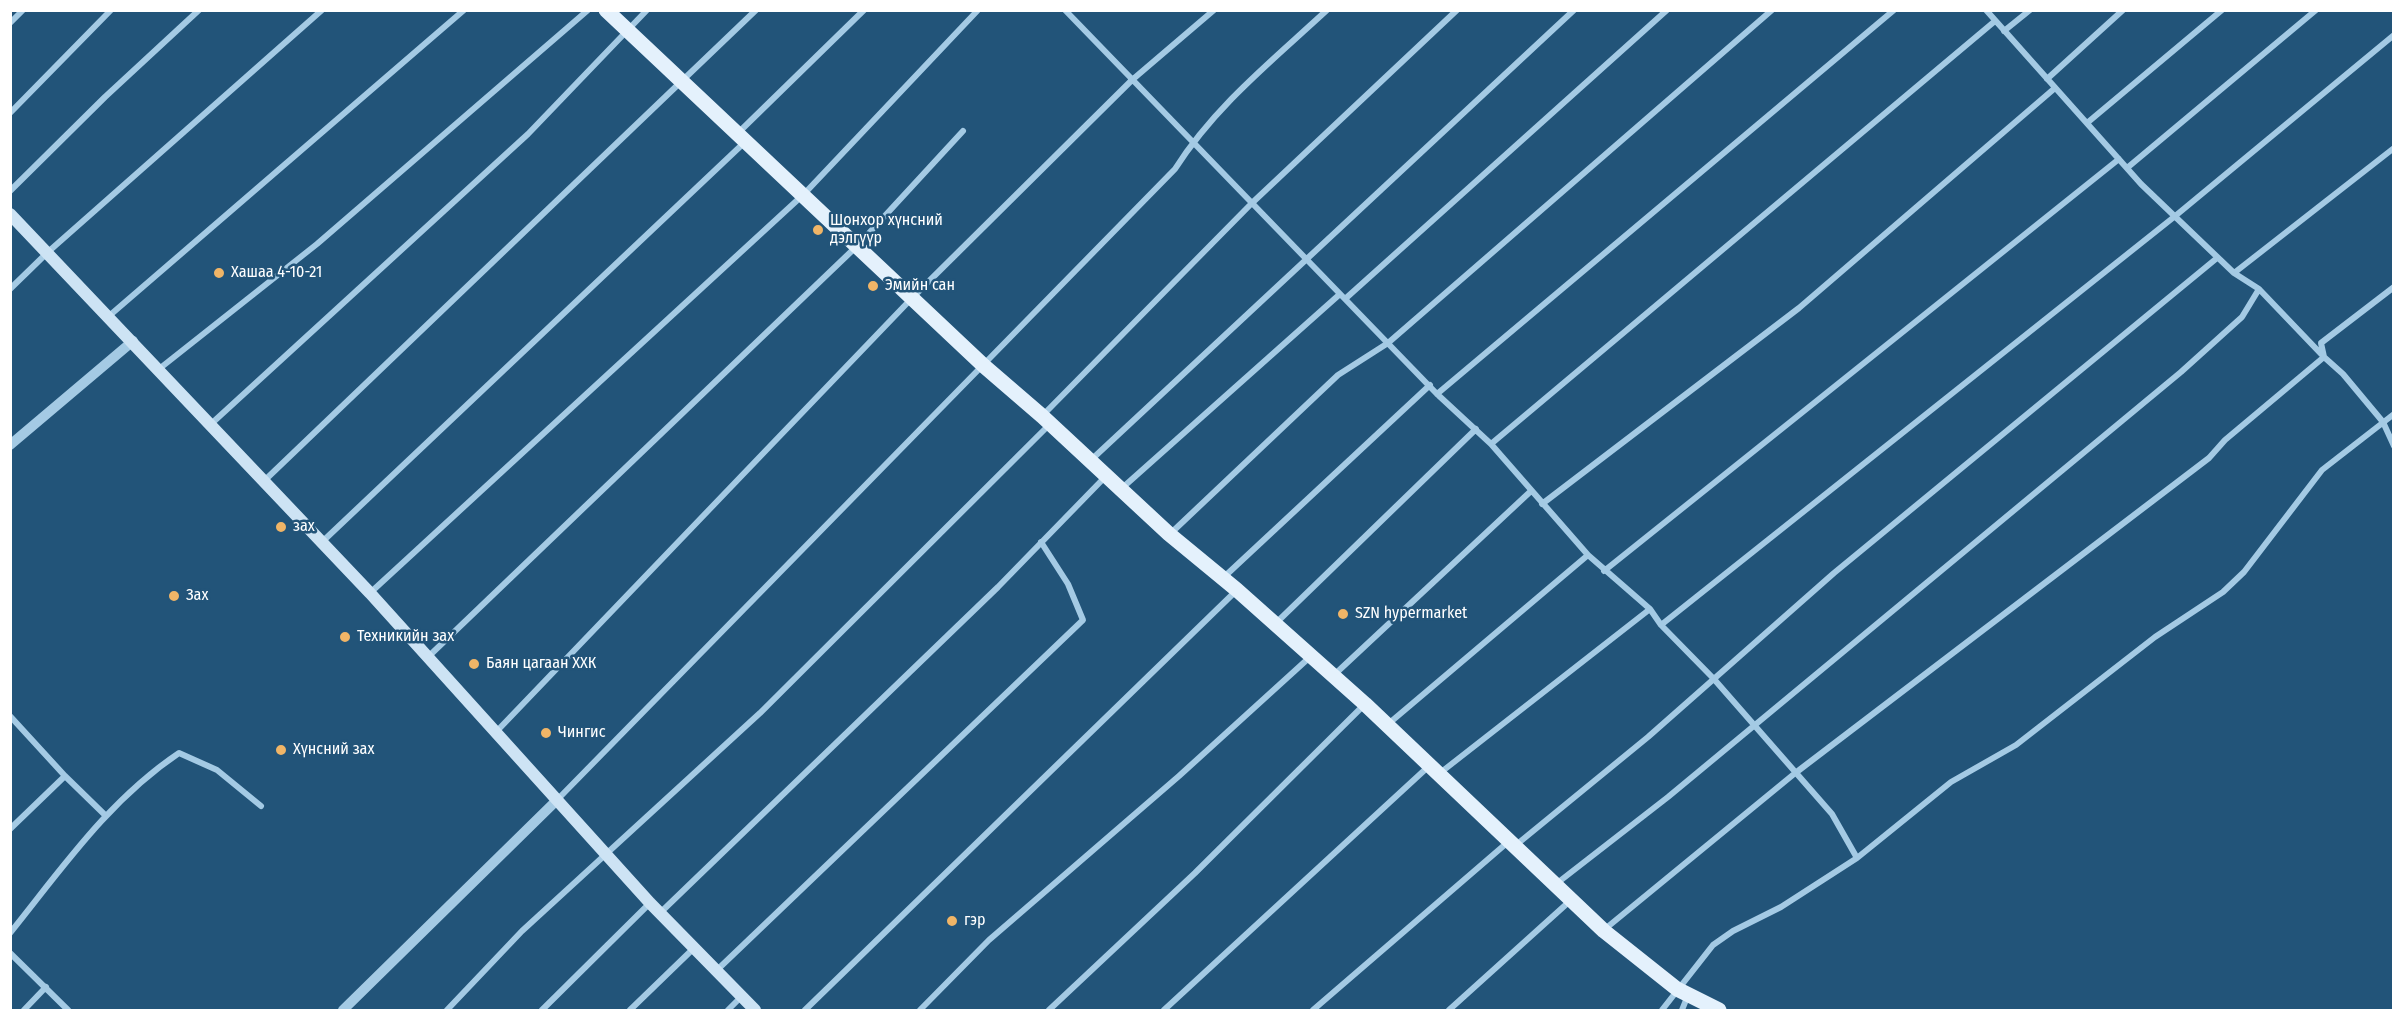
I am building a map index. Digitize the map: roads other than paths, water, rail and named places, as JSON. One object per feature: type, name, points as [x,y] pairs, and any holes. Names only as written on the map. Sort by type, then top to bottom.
[{"type":"main road","points":[[606,10],[804,194],[984,366],[1047,420],[1169,534],[1237,590],[1365,704],[1604,931],[1683,992],[1719,1011]]},
{"type":"main road","points":[[10,214],[370,593],[558,799],[604,854],[755,1011]]},
{"type":"street","points":[[10,23],[23,10]]},
{"type":"street","points":[[10,113],[111,10]]},
{"type":"street","points":[[10,191],[105,96],[199,10]]},
{"type":"street","points":[[10,289],[48,252],[322,10]]},
{"type":"street","points":[[109,316],[464,10]]},
{"type":"street","points":[[159,369],[317,244],[588,10]]},
{"type":"street","points":[[211,424],[528,134],[647,10]]},
{"type":"street","points":[[264,481],[756,10]]},
{"type":"street","points":[[322,542],[742,136],[864,10]]},
{"type":"street","points":[[370,593],[804,194],[978,10]]},
{"type":"street","points":[[496,732],[913,297],[1132,80],[1214,10]]},
{"type":"street","points":[[343,1011],[558,799],[984,366],[1175,169],[1193,140],[1223,106],[1327,10]]},
{"type":"street","points":[[447,1011],[522,930],[760,713],[1047,420],[1252,203],[1457,10]]},
{"type":"street","points":[[1090,460],[1574,10]]},
{"type":"street","points":[[1121,489],[1666,10]]},
{"type":"street","points":[[1169,534],[1338,375],[1388,343],[1772,10]]},
{"type":"street","points":[[1437,394],[1894,10]]},
{"type":"street","points":[[1986,10],[2127,168],[2174,217],[2234,273],[2259,289],[2343,374],[2383,422],[2394,446]]},
{"type":"street","points":[[2004,31],[2030,10]]},
{"type":"street","points":[[2047,79],[2123,10]]},
{"type":"street","points":[[2087,123],[2222,10]]},
{"type":"street","points":[[2127,168],[2316,10]]},
{"type":"street","points":[[1069,12],[1132,80],[1193,140],[1437,394],[1491,444],[1588,555],[1650,609],[1661,626],[1713,678],[1794,774],[1832,814],[1857,858]]},
{"type":"street","points":[[1491,444],[1995,21]]},
{"type":"street","points":[[1661,626],[2174,217],[2394,35]]},
{"type":"street","points":[[1542,504],[1799,308],[2055,87]]},
{"type":"street","points":[[428,657],[858,245],[963,131]]},
{"type":"street","points":[[2234,273],[2394,148]]},
{"type":"street","points":[[1604,571],[2119,159]]},
{"type":"street","points":[[1313,1011],[1510,844],[1648,737],[1818,586],[2217,258]]},
{"type":"street","points":[[2324,357],[2321,343],[2394,287]]},
{"type":"street","points":[[1555,885],[1754,725],[2181,372],[2242,317],[2259,289]]},
{"type":"street","points":[[10,445],[133,341]]},
{"type":"street","points":[[1604,931],[1794,774],[2209,458],[2225,440],[2324,357]]},
{"type":"street","points":[[1223,578],[1430,385]]},
{"type":"street","points":[[1662,1011],[1683,992],[1713,945],[1733,931],[1780,907],[1857,858],[1951,782],[2016,745],[2155,637],[2223,592],[2244,572],[2322,470],[2394,414]]},
{"type":"street","points":[[1275,624],[1476,429]]},
{"type":"street","points":[[660,913],[1106,476]]},
{"type":"street","points":[[1333,675],[1531,490]]},
{"type":"street","points":[[715,972],[1083,620],[1068,584],[1041,542]]},
{"type":"street","points":[[1388,725],[1588,555]]},
{"type":"street","points":[[805,1011],[1237,590]]},
{"type":"street","points":[[1164,1011],[1434,770],[1650,609]]},
{"type":"street","points":[[920,1011],[990,940],[1179,776],[1310,656]]},
{"type":"street","points":[[1049,1011],[1195,873],[1365,704]]},
{"type":"street","points":[[10,716],[65,776],[105,815]]},
{"type":"street","points":[[10,933],[105,815],[158,767],[179,753],[217,770],[261,806]]},
{"type":"street","points":[[10,830],[65,776]]},
{"type":"street","points":[[1449,1011],[1571,900]]},
{"type":"street","points":[[542,1011],[650,903]]},
{"type":"street","points":[[630,1011],[693,949]]},
{"type":"street","points":[[10,953],[68,1011]]},
{"type":"street","points":[[24,1011],[46,987]]},
{"type":"street","points":[[1682,1011],[1683,992]]},
{"type":"street","points":[[728,1011],[741,998]]},
{"type":"place","name":"Шонхор хүнсний дэлгүүр","points":[[818,230]]},
{"type":"place","name":"Хашаа 4-10-21","points":[[219,273]]},
{"type":"place","name":"Эмийн сан","points":[[873,286]]},
{"type":"place","name":"зах","points":[[281,527]]},
{"type":"place","name":"Зах","points":[[174,596]]},
{"type":"place","name":"SZN hypermarket","points":[[1343,614]]},
{"type":"place","name":"Техникийн зах","points":[[345,637]]},
{"type":"place","name":"Баян цагаан ХХК","points":[[474,664]]},
{"type":"place","name":"Чингис","points":[[546,733]]},
{"type":"place","name":"Хүнсний зах","points":[[281,750]]},
{"type":"place","name":"гэр","points":[[952,921]]}]
